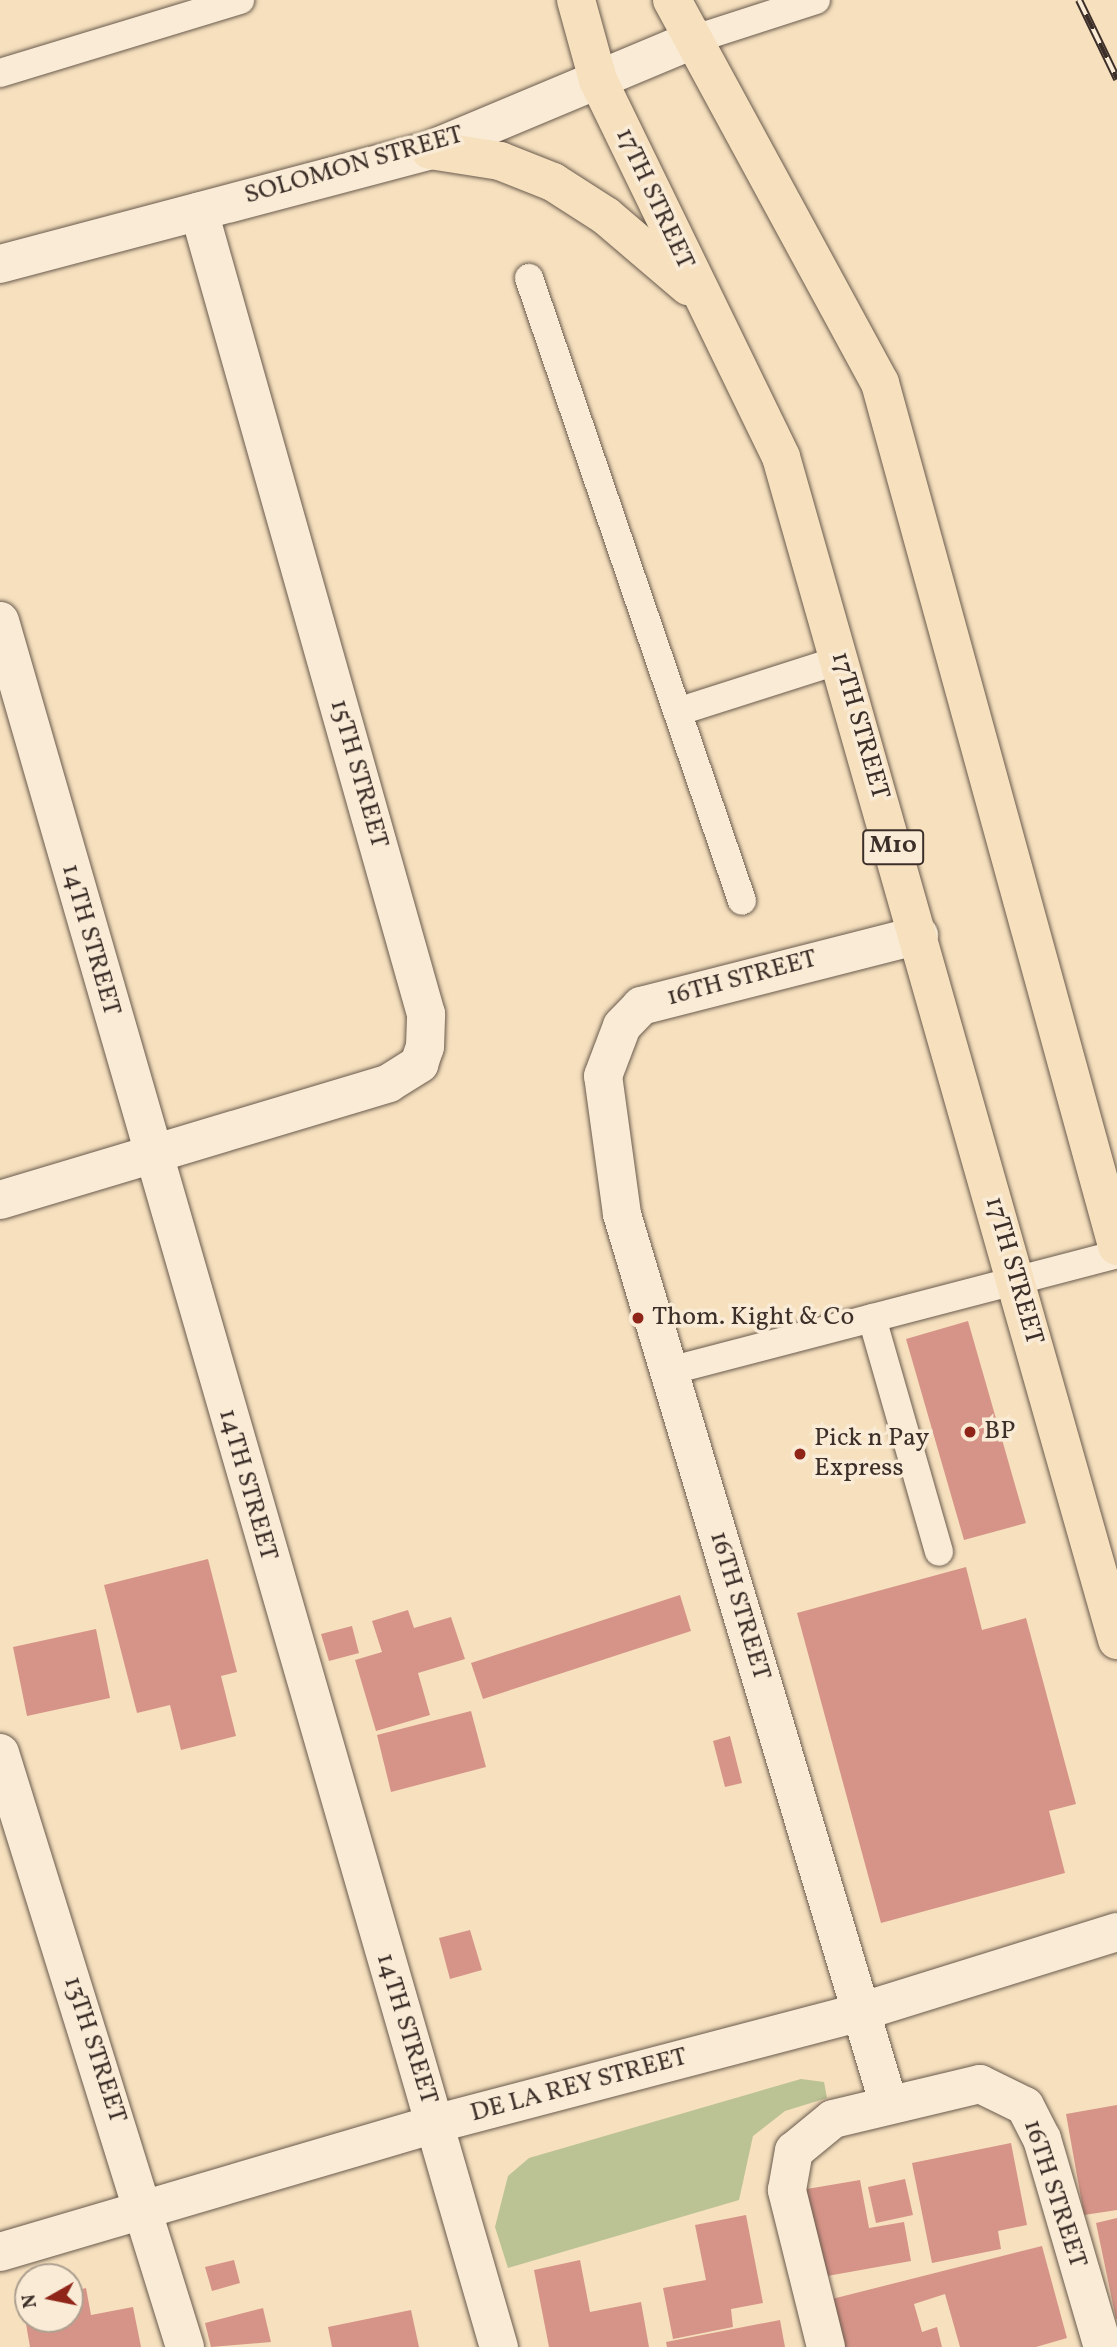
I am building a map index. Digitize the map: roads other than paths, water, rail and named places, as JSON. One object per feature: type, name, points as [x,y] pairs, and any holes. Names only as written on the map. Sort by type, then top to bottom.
[{"type":"main road","name":"M10","points":[[576,0],[598,80]]},
{"type":"main road","points":[[672,0],[698,38],[880,383],[1117,1246]]},
{"type":"main road","name":"17TH STREET","points":[[598,80],[697,295],[781,457],[919,935],[1117,1640]]},
{"type":"main road","points":[[430,150],[500,162],[553,183],[606,216],[697,295]]},
{"type":"street","name":"SOLOMON STREET","points":[[0,264],[430,150],[698,38]]},
{"type":"street","name":"15TH STREET","points":[[0,1200],[406,1076],[419,1064],[428,1031],[199,211]]},
{"type":"street","name":"14TH STREET","points":[[0,621],[150,1154],[499,2347]]},
{"type":"street","name":"16TH STREET","points":[[919,935],[695,988],[641,1006],[621,1026],[603,1076],[606,1129],[622,1214],[888,2102],[980,2084],[1025,2106],[1042,2139],[1103,2347]]},
{"type":"street","name":"13TH STREET","points":[[0,1754],[146,2213],[185,2347]]},
{"type":"street","name":"DE LA REY STREET","points":[[0,2252],[146,2213],[435,2124],[860,2012],[1117,1932]]},
{"type":"street","points":[[826,2347],[793,2224],[789,2169],[794,2151],[813,2131],[888,2102]]},
{"type":"lane","points":[[0,73],[240,0]]},
{"type":"lane","points":[[698,38],[816,0]]},
{"type":"lane","points":[[529,278],[680,711],[743,901]]},
{"type":"lane","points":[[680,711],[840,660]]},
{"type":"lane","points":[[669,1371],[1117,1254]]},
{"type":"lane","points":[[872,1318],[939,1552]]},
{"type":"railway","points":[[1079,0],[1117,79]]},
{"type":"place","name":"Thom. Kight & Co","points":[[638,1318]]},
{"type":"place","name":"BP","points":[[970,1432]]},
{"type":"place","name":"Pick n Pay Express","points":[[800,1454]]}]
